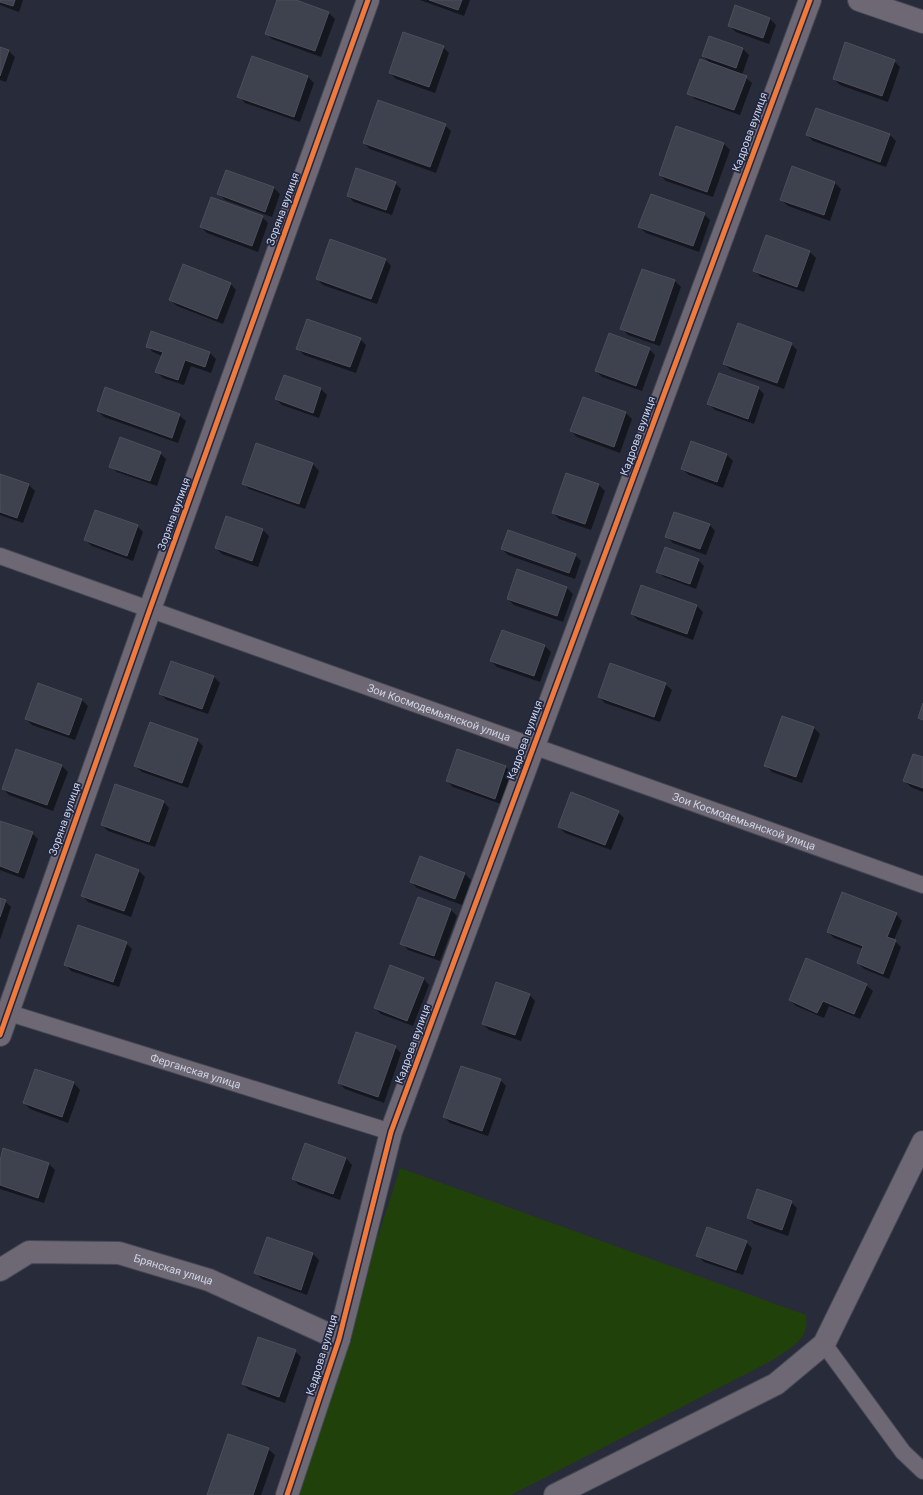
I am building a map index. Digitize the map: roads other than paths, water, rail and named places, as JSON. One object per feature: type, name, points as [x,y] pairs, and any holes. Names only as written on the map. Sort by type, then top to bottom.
[{"type":"street","name":"Зоряна вулиця","points":[[0,1035],[4,1011],[368,0]]},
{"type":"street","name":"Кадрова вулиця","points":[[287,1495],[339,1339],[391,1132],[810,0]]},
{"type":"street","points":[[859,0],[923,22]]},
{"type":"street","points":[[555,1495],[776,1384],[824,1344],[923,1142]]},
{"type":"street","name":"Брянская улица","points":[[0,1270],[29,1252],[119,1253],[209,1280],[339,1339]]},
{"type":"lane","name":"Зои Космодемьянской улица","points":[[0,556],[923,885]]},
{"type":"lane","name":"Ферганская улица","points":[[4,1011],[391,1132]]},
{"type":"lane","points":[[824,1344],[903,1452],[923,1471]]}]
